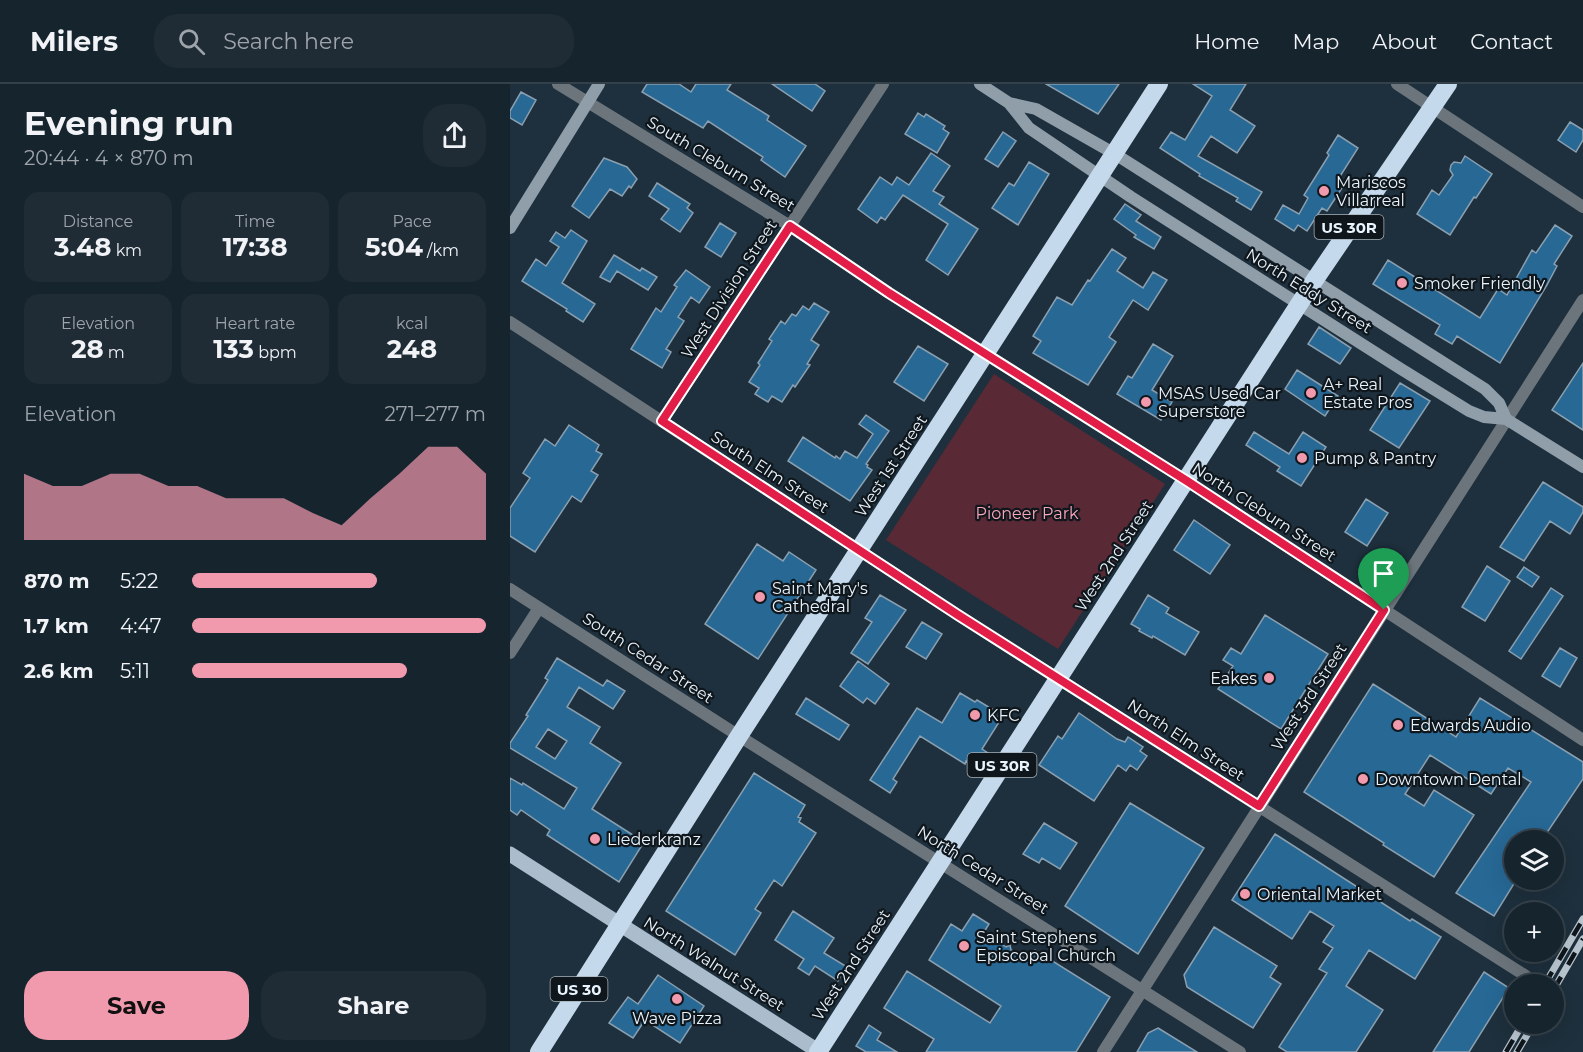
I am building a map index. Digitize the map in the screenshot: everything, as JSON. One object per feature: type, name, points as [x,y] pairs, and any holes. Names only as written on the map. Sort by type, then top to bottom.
[{"type":"highway","name":"West 1st Street","points":[[539,1052],[739,736],[1159,84]]},
{"type":"highway","name":"West 2nd Street","points":[[819,1052],[1299,304],[1448,84]]},
{"type":"main road","points":[[510,228],[599,84]]},
{"type":"main road","points":[[980,84],[1009,103]]},
{"type":"main road","name":"North Eddy Street","points":[[1009,103],[1036,109],[1115,154],[1485,389],[1498,403],[1506,419]]},
{"type":"main road","name":"North Eddy Street","points":[[1009,103],[1029,128],[1299,304],[1469,411],[1484,417],[1506,419],[1583,467]]},
{"type":"main road","name":"North Walnut Street","points":[[510,854],[819,1052]]},
{"type":"street","name":"South Cleburn Street","points":[[558,84],[790,226],[889,293],[987,353]]},
{"type":"street","name":"West Division Street","points":[[662,421],[883,84]]},
{"type":"street","points":[[1397,84],[1583,207]]},
{"type":"street","name":"West 3rd Street","points":[[1103,1052],[1583,300]]},
{"type":"street","name":"South Elm Street","points":[[510,322],[860,550]]},
{"type":"street","name":"North Cleburn Street","points":[[987,353],[1583,740]]},
{"type":"street","name":"North Elm Street","points":[[860,550],[1523,974]]},
{"type":"street","name":"South Cedar Street","points":[[515,593],[739,736]]},
{"type":"street","points":[[510,653],[539,608]]},
{"type":"street","name":"North Cedar Street","points":[[739,736],[1240,1052]]},
{"type":"green space","name":"Pioneer Park","points":[[994,374],[1165,484],[1058,649],[886,540]]},
{"type":"building","points":[[647,84],[679,84],[691,92],[696,84],[731,84],[727,90],[769,116],[767,120],[806,146],[785,177],[761,160],[763,157],[708,121],[703,128],[642,92]]},
{"type":"building","points":[[772,84],[815,84],[825,91],[812,111]]},
{"type":"building","points":[[1046,84],[1119,84],[1098,114]]},
{"type":"building","points":[[1193,84],[1246,84],[1230,110],[1255,126],[1237,153],[1211,136],[1198,156],[1262,192],[1251,210],[1236,201],[1238,198],[1199,176],[1200,174],[1160,148],[1171,132],[1185,140],[1212,96]]},
{"type":"building","points":[[521,92],[536,100],[522,125],[510,118],[510,111]]},
{"type":"building","points":[[918,113],[924,117],[926,114],[945,126],[943,129],[949,133],[937,153],[905,134]]},
{"type":"building","points":[[1570,122],[1583,130],[1583,140],[1576,152],[1558,140]]},
{"type":"building","points":[[1003,132],[1016,141],[998,167],[985,159]]},
{"type":"building","points":[[1338,135],[1358,148],[1337,181],[1344,185],[1327,211],[1322,208],[1307,231],[1298,225],[1294,231],[1275,219],[1283,205],[1299,214],[1308,198],[1304,195],[1329,155],[1327,153]]},
{"type":"building","points":[[931,153],[950,166],[933,191],[944,197],[939,204],[978,229],[948,275],[926,260],[948,224],[903,195],[885,220],[881,217],[877,223],[858,209],[880,177],[892,185],[897,177],[909,185]]},
{"type":"building","points":[[1465,156],[1492,174],[1450,235],[1417,214],[1432,190],[1439,195],[1453,175],[1450,170],[1451,165],[1454,162],[1461,163]]},
{"type":"building","points":[[604,158],[627,167],[637,179],[622,196],[610,189],[589,218],[572,206]]},
{"type":"building","points":[[1029,162],[1049,174],[1018,225],[992,208],[1009,183],[1014,186]]},
{"type":"building","points":[[657,183],[690,204],[687,208],[693,213],[680,232],[661,219],[669,209],[649,196]]},
{"type":"building","points":[[1125,204],[1141,215],[1136,221],[1161,237],[1154,249],[1134,237],[1136,235],[1114,219]]},
{"type":"building","points":[[720,223],[736,233],[721,257],[705,247]]},
{"type":"building","points":[[1555,225],[1572,236],[1554,264],[1557,266],[1547,285],[1500,363],[1457,336],[1452,344],[1435,334],[1440,325],[1373,284],[1388,260],[1480,318],[1498,289],[1507,295],[1532,250],[1536,253]]},
{"type":"building","points":[[571,230],[587,241],[562,283],[595,304],[583,322],[566,311],[567,309],[522,281],[536,259],[546,266],[559,247],[550,241],[556,232],[565,238]]},
{"type":"building","points":[[1112,249],[1126,258],[1117,271],[1143,288],[1153,272],[1167,280],[1148,310],[1133,300],[1109,337],[1116,342],[1088,385],[1033,353],[1041,341],[1033,336],[1057,297],[1072,305]]},
{"type":"building","points":[[614,255],[640,271],[642,268],[657,277],[648,290],[617,271],[610,282],[600,277]]},
{"type":"building","points":[[686,270],[710,287],[699,303],[691,297],[678,317],[684,321],[666,349],[671,352],[662,368],[631,349],[656,308],[661,312],[677,287],[674,285]]},
{"type":"building","points":[[814,303],[829,312],[811,340],[819,345],[807,364],[810,365],[782,402],[772,396],[768,402],[755,394],[759,388],[749,382],[772,341],[769,339],[781,321],[785,324],[792,314],[796,316],[803,306],[809,310]]},
{"type":"building","points":[[1319,327],[1351,348],[1340,364],[1308,344]]},
{"type":"building","points":[[1153,344],[1173,356],[1152,390],[1172,402],[1161,420],[1117,394],[1128,376],[1132,378]]},
{"type":"building","points":[[918,346],[948,364],[924,401],[894,382]]},
{"type":"building","points":[[1583,363],[1583,430],[1552,410]]},
{"type":"building","name":"A+ Real Estate Pros","points":[[1297,370],[1338,396],[1325,416],[1285,389]]},
{"type":"building","points":[[1400,383],[1430,401],[1399,448],[1370,430]]},
{"type":"building","points":[[866,415],[889,431],[866,464],[872,470],[850,501],[788,461],[803,437],[835,458],[836,456],[840,459],[845,451],[857,458],[873,434],[859,424]]},
{"type":"building","points":[[569,425],[599,445],[596,451],[602,454],[591,471],[598,475],[581,502],[572,496],[535,552],[510,536],[510,508],[530,478],[523,473],[545,439],[555,446]]},
{"type":"building","points":[[1254,432],[1289,454],[1303,432],[1326,447],[1301,486],[1277,471],[1280,467],[1246,445]]},
{"type":"building","points":[[1543,482],[1583,507],[1583,512],[1570,534],[1550,521],[1524,561],[1500,547]]},
{"type":"building","points":[[1366,499],[1388,513],[1367,546],[1345,532]]},
{"type":"building","points":[[1194,520],[1230,545],[1210,574],[1174,550]]},
{"type":"building","name":"Saint Mary's Cathedral","points":[[757,544],[783,561],[789,552],[816,570],[758,659],[705,624]]},
{"type":"building","points":[[1487,566],[1510,581],[1485,621],[1462,607]]},
{"type":"building","points":[[1524,567],[1539,577],[1532,587],[1517,577]]},
{"type":"building","points":[[1551,588],[1563,596],[1521,659],[1509,651]]},
{"type":"building","points":[[880,595],[906,610],[868,664],[851,653],[872,622],[865,618]]},
{"type":"building","points":[[1148,595],[1169,608],[1166,613],[1199,632],[1185,655],[1153,636],[1152,638],[1139,631],[1140,629],[1131,624]]},
{"type":"building","name":"Eakes","points":[[1265,615],[1328,654],[1281,729],[1218,689],[1233,666],[1223,660],[1231,648],[1241,654]]},
{"type":"building","points":[[922,622],[942,634],[926,659],[906,647]]},
{"type":"building","points":[[1560,648],[1577,658],[1560,687],[1542,676]]},
{"type":"building","points":[[557,658],[603,686],[607,680],[625,691],[613,709],[579,687],[567,707],[600,727],[590,743],[621,763],[592,809],[644,842],[619,882],[547,835],[550,830],[521,810],[517,815],[510,810],[510,778],[522,785],[523,783],[564,809],[577,788],[510,748],[510,743],[548,680],[545,678]],"holes":[[[548,729],[567,741],[555,759],[536,747]]]},
{"type":"building","points":[[858,661],[889,684],[875,704],[867,698],[863,703],[840,686]]},
{"type":"building","points":[[1373,684],[1456,737],[1480,698],[1583,762],[1583,779],[1549,830],[1504,830],[1504,890],[1510,890],[1494,916],[1456,893],[1531,782],[1508,768],[1491,794],[1430,755],[1405,794],[1424,806],[1434,790],[1474,815],[1434,877],[1304,792]]},
{"type":"building","points":[[960,693],[992,709],[990,712],[1001,719],[982,749],[988,753],[978,769],[966,761],[965,764],[920,736],[893,779],[897,782],[890,793],[870,780],[917,708],[942,723]]},
{"type":"building","points":[[806,698],[849,725],[839,740],[796,714]]},
{"type":"building","points":[[1079,713],[1117,739],[1125,742],[1128,737],[1143,747],[1140,751],[1147,756],[1137,770],[1130,765],[1126,771],[1118,765],[1094,801],[1039,765],[1058,736],[1062,739]]},
{"type":"building","points":[[754,773],[805,805],[798,817],[801,818],[799,822],[816,833],[782,886],[774,880],[755,909],[761,913],[735,955],[666,911]]},
{"type":"building","points":[[1130,803],[1204,848],[1138,954],[1065,906]]},
{"type":"building","points":[[1044,823],[1077,843],[1060,869],[1042,858],[1039,863],[1023,854]]},
{"type":"building","points":[[1275,834],[1410,921],[1412,919],[1441,937],[1415,979],[1369,950],[1346,986],[1383,1010],[1356,1052],[1287,1052],[1279,1047],[1327,973],[1319,969],[1333,948],[1323,942],[1334,926],[1310,911],[1292,939],[1232,900]]},
{"type":"building","points":[[793,911],[834,938],[824,953],[847,967],[838,981],[815,966],[809,975],[798,968],[804,959],[775,940]]},
{"type":"building","points":[[973,914],[989,924],[984,932],[1006,947],[1010,945],[1011,950],[1028,961],[1035,950],[1110,997],[1076,1052],[926,1052],[934,1039],[884,1008],[907,971],[990,1023],[1001,1006],[929,960],[951,924],[962,931]]},
{"type":"building","points":[[1214,927],[1277,966],[1270,977],[1281,984],[1253,1028],[1187,987],[1184,975]]},
{"type":"building","points":[[1484,972],[1504,985],[1504,996],[1469,1052],[1433,1052]]},
{"type":"building","points":[[658,975],[704,1006],[680,1043],[645,1020],[633,1038],[609,1023],[628,997],[638,1004]]},
{"type":"building","points":[[869,1025],[881,1033],[877,1040],[897,1052],[866,1052],[856,1046]]},
{"type":"building","points":[[1158,1028],[1197,1052],[1137,1052],[1148,1033]]},
{"type":"railway","points":[[1551,974],[1583,919]]},
{"type":"railway","points":[[1563,974],[1583,939]]},
{"type":"railway","points":[[1506,1052],[1517,1034]]},
{"type":"railway","points":[[1517,1052],[1528,1034]]},
{"type":"place","name":"Mariscos Villarreal","points":[[1324,191]]},
{"type":"place","name":"Smoker Friendly","points":[[1402,283]]},
{"type":"place","name":"A+ Real Estate Pros","points":[[1311,393]]},
{"type":"place","name":"MSAS Used Car Superstore","points":[[1146,402]]},
{"type":"place","name":"Pump & Pantry","points":[[1302,458]]},
{"type":"place","name":"Saint Mary's Cathedral","points":[[760,597]]},
{"type":"place","name":"Eakes","points":[[1269,678]]},
{"type":"place","name":"KFC","points":[[975,715]]},
{"type":"place","name":"Edwards Audio","points":[[1398,725]]},
{"type":"place","name":"Downtown Dental","points":[[1363,779]]},
{"type":"place","name":"Liederkranz","points":[[595,839]]},
{"type":"place","name":"Oriental Market","points":[[1245,894]]},
{"type":"place","name":"Saint Stephens Episcopal Church","points":[[964,946]]},
{"type":"place","name":"Wave Pizza","points":[[677,999]]},
{"type":"route","points":[[790,226],[889,293],[1187,481],[1384,610],[1259,806],[958,615],[662,421],[790,226]]}]
